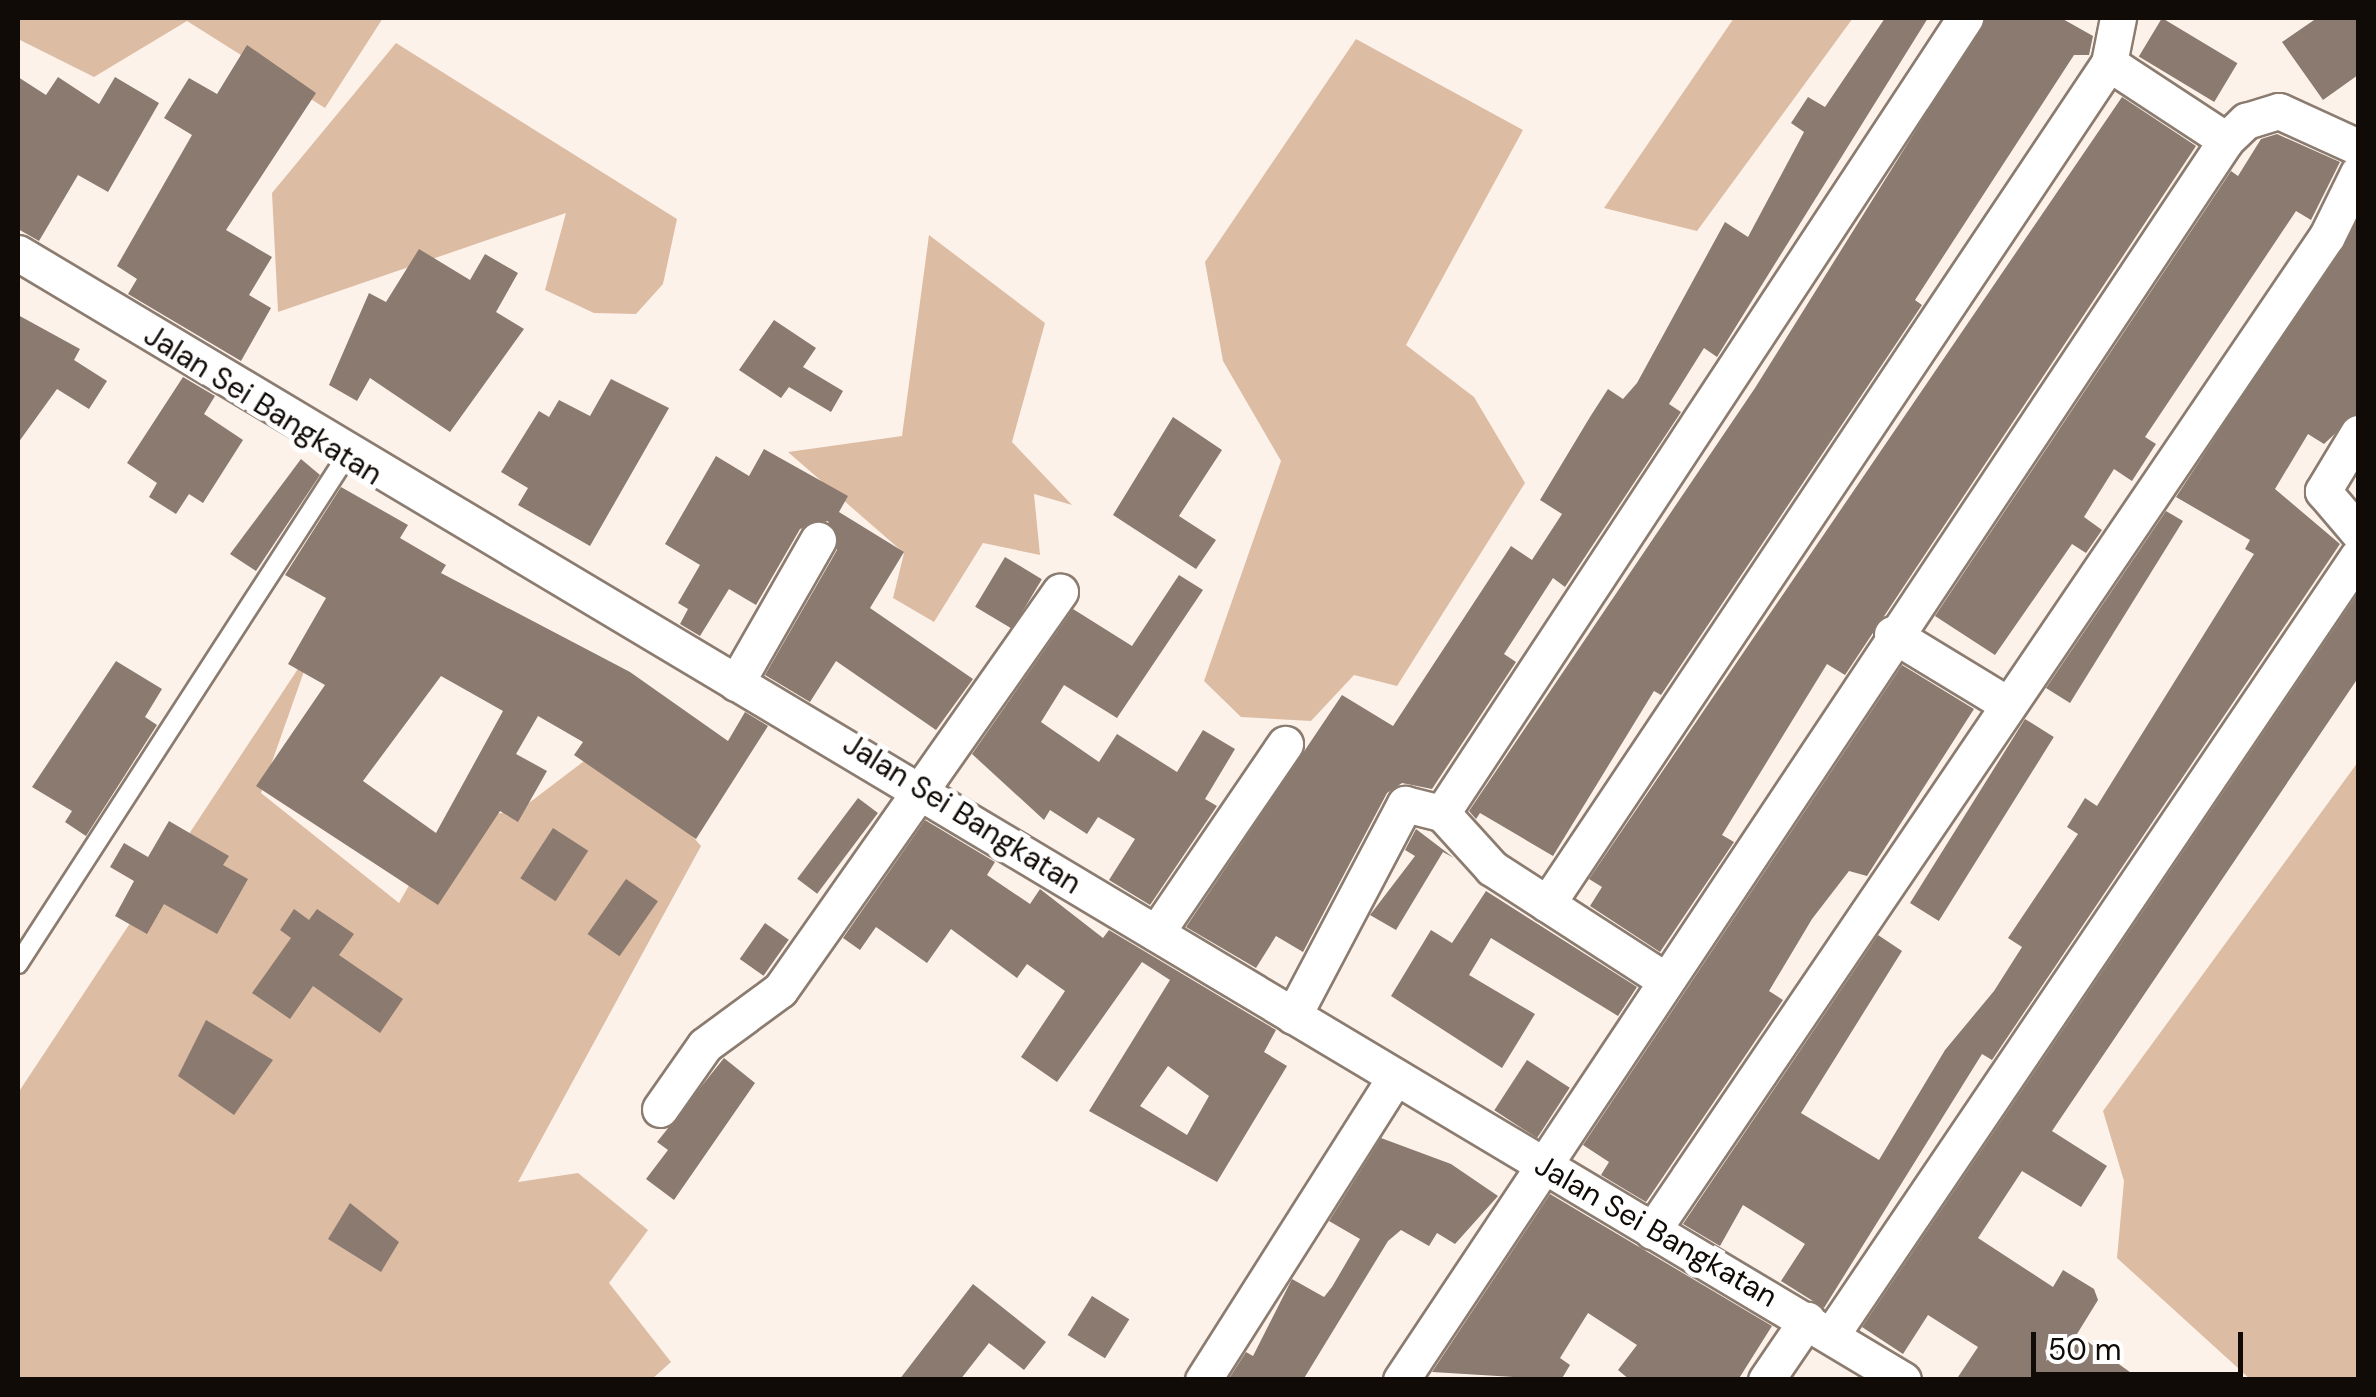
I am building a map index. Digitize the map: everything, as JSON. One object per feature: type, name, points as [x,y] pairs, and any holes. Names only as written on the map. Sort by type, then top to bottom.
[{"type":"street","points":[[1442,813],[1965,18]]},
{"type":"street","points":[[1547,904],[2110,63],[2118,18]]},
{"type":"street","points":[[2110,63],[2226,140]]},
{"type":"street","points":[[1400,1380],[1892,634],[2226,140],[2246,121],[2279,112],[2358,146]]},
{"type":"street","points":[[1652,1231],[2326,236],[2358,173]]},
{"type":"street","name":"Jalan Sei Bangkatan","points":[[18,253],[346,458],[736,682],[1904,1380]]},
{"type":"street","points":[[2358,433],[2323,491],[2358,532]]},
{"type":"street","points":[[736,682],[818,540]]},
{"type":"street","points":[[1766,1380],[1820,1327],[2358,556]]},
{"type":"street","points":[[660,1109],[705,1045],[780,990],[1060,591]]},
{"type":"street","points":[[1892,634],[2007,704]]},
{"type":"street","points":[[1156,933],[1285,744]]},
{"type":"street","points":[[1293,1016],[1405,804],[1442,813],[1492,868],[1664,980]]},
{"type":"street","points":[[1203,1380],[1395,1077]]},
{"type":"lane","points":[[18,964],[346,458]]},
{"type":"shaded area","points":[[18,18],[383,18],[325,108],[187,21],[94,77],[18,39]]},
{"type":"shaded area","points":[[1734,18],[1853,18],[1697,231],[1604,208]]},
{"type":"shaded area","points":[[1356,39],[1523,130],[1406,345],[1474,397],[1525,483],[1397,686],[1354,675],[1311,721],[1241,717],[1204,681],[1281,461],[1223,361],[1205,262]]},
{"type":"shaded area","points":[[396,43],[677,219],[663,284],[636,314],[594,313],[545,290],[566,213],[278,312],[272,193]]},
{"type":"shaded area","points":[[929,235],[1045,323],[1012,442],[1072,505],[1034,494],[1040,555],[983,543],[934,622],[893,598],[904,553],[788,452],[902,436]]},
{"type":"shaded area","points":[[313,646],[261,793],[399,903],[444,824],[521,809],[592,755],[650,787],[701,846],[518,1182],[578,1173],[648,1230],[609,1283],[671,1362],[652,1379],[18,1380],[18,1093]]},
{"type":"shaded area","points":[[2358,762],[2358,1379],[2250,1379],[2117,1258],[2124,1181],[2103,1111]]},
{"type":"building","points":[[1885,18],[1928,18],[1717,357],[1704,348],[1669,404],[1681,412],[1565,587],[1553,578],[1504,654],[1516,662],[1432,789],[1402,783],[1387,793],[1303,952],[1276,936],[1256,968],[1186,927],[1342,695],[1393,726],[1511,546],[1532,560],[1562,514],[1540,500],[1608,389],[1623,399],[1637,383],[1725,222],[1748,237],[1804,132],[1791,123],[1808,97],[1825,107]]},
{"type":"building","points":[[1986,18],[2061,18],[2093,36],[2089,55],[2074,55],[1915,300],[1922,305],[1661,695],[1654,691],[1553,856],[1480,813],[1476,819],[1469,811],[1755,388]]},
{"type":"building","points":[[2162,18],[2237,63],[2214,102],[2139,57]]},
{"type":"building","points":[[2317,18],[2358,18],[2358,75],[2323,100],[2282,42]]},
{"type":"building","points":[[247,45],[316,93],[226,230],[272,257],[249,295],[271,308],[241,361],[128,294],[137,279],[117,266],[192,135],[164,118],[189,78],[217,94]]},
{"type":"building","points":[[18,77],[46,95],[58,77],[99,104],[115,77],[159,103],[108,192],[78,175],[39,241],[18,229]]},
{"type":"building","points":[[2122,97],[2196,146],[1845,675],[1827,664],[1722,835],[1734,842],[1660,952],[1590,906],[1602,887],[1589,879]]},
{"type":"building","points":[[2277,134],[2340,162],[2311,220],[2296,211],[2145,437],[2156,444],[2132,481],[2114,469],[2084,517],[2102,530],[2086,553],[2072,544],[1995,655],[1935,616],[2231,171],[2238,176],[2261,139]]},
{"type":"building","points":[[2358,220],[2358,412],[2324,444],[2308,434],[2275,489],[2340,544],[1992,1060],[1982,1054],[1824,1308],[1781,1281],[1805,1244],[1743,1205],[1720,1246],[1683,1224],[1878,935],[1902,951],[1801,1113],[1879,1160],[1945,1050],[1994,991],[2022,947],[2008,938],[2078,834],[2067,827],[2085,798],[2097,806],[2254,554],[2245,549],[2250,540],[2176,497]]},
{"type":"building","points":[[419,249],[470,280],[485,254],[518,273],[496,312],[524,329],[450,432],[370,378],[357,401],[329,385],[369,293],[386,302]]},
{"type":"building","points":[[18,315],[80,349],[74,360],[107,381],[89,409],[57,389],[18,443]]},
{"type":"building","points":[[774,320],[816,348],[803,367],[843,391],[831,412],[789,387],[781,398],[739,370]]},
{"type":"building","points":[[183,377],[215,396],[204,414],[243,440],[203,503],[189,494],[176,514],[149,497],[157,483],[127,463]]},
{"type":"building","points":[[611,379],[669,408],[590,546],[518,505],[528,488],[501,472],[539,411],[549,417],[559,400],[590,416]]},
{"type":"building","points":[[1173,417],[1222,450],[1179,516],[1216,540],[1196,569],[1113,515]]},
{"type":"building","points":[[764,449],[848,496],[839,512],[904,552],[870,608],[973,679],[936,730],[836,661],[810,702],[765,675],[837,550],[828,521],[800,529],[756,605],[729,589],[700,636],[680,624],[688,609],[678,603],[700,565],[665,544],[716,456],[749,476]]},
{"type":"building","points":[[301,459],[320,475],[256,571],[230,554]]},
{"type":"building","points":[[341,487],[408,525],[400,538],[446,565],[441,573],[630,672],[728,741],[745,712],[768,726],[696,839],[574,755],[583,742],[538,716],[516,754],[547,771],[518,822],[500,811],[438,905],[256,786],[325,685],[288,664],[326,598],[285,575]],"holes":[[[441,676],[503,711],[436,833],[363,781]]]},
{"type":"building","points":[[2166,511],[2183,521],[2070,703],[2046,688]]},
{"type":"building","points":[[1005,557],[1042,579],[1012,629],[975,607]]},
{"type":"building","points":[[1179,575],[1203,590],[1117,718],[1064,685],[1041,722],[1099,762],[1117,734],[1177,772],[1203,730],[1235,749],[1205,799],[1217,806],[1150,905],[1109,880],[1135,839],[1098,817],[1087,834],[1050,810],[1044,820],[972,754],[1073,609],[1132,646]]},
{"type":"building","points":[[2358,593],[2358,678],[2052,1131],[2107,1166],[2081,1207],[2022,1171],[1978,1238],[2053,1287],[2063,1270],[2094,1289],[2098,1300],[2077,1334],[2141,1380],[1956,1380],[1978,1347],[1928,1315],[1903,1354],[1862,1327]]},
{"type":"building","points":[[116,661],[162,689],[145,717],[157,725],[86,836],[65,822],[72,811],[32,787]]},
{"type":"building","points":[[1902,665],[1974,709],[1867,876],[1849,871],[1812,919],[1769,991],[1783,1000],[1646,1202],[1601,1175],[1609,1162],[1583,1145]]},
{"type":"building","points":[[2025,719],[2054,737],[1939,921],[1910,903]]},
{"type":"building","points":[[858,798],[878,813],[817,894],[797,879]]},
{"type":"building","points":[[925,820],[995,862],[987,875],[1030,904],[1040,889],[1103,938],[1109,930],[1276,1030],[1264,1052],[1287,1066],[1217,1182],[1089,1111],[1170,980],[1142,962],[1057,1082],[1021,1057],[1065,991],[1027,964],[1017,978],[951,929],[927,963],[876,927],[860,950],[843,938]],"holes":[[[1168,1066],[1209,1096],[1187,1135],[1140,1106]]]},
{"type":"building","points":[[169,821],[229,856],[223,865],[248,879],[217,934],[164,904],[147,934],[115,916],[134,881],[110,867],[124,843],[148,857]]},
{"type":"building","points":[[553,828],[588,851],[556,901],[520,878]]},
{"type":"building","points":[[1416,829],[1454,858],[1443,852],[1396,930],[1370,915],[1415,856],[1405,850]]},
{"type":"building","points":[[626,879],[658,901],[620,956],[588,934]]},
{"type":"building","points":[[1486,891],[1637,987],[1618,1016],[1491,938],[1469,975],[1535,1014],[1502,1068],[1391,996],[1431,930],[1452,943]]},
{"type":"building","points":[[294,909],[309,920],[317,909],[354,934],[339,955],[403,999],[380,1033],[313,986],[290,1019],[252,993],[291,938],[280,930]]},
{"type":"building","points":[[765,923],[789,940],[764,976],[740,959]]},
{"type":"building","points":[[206,1020],[273,1060],[234,1115],[178,1076]]},
{"type":"building","points":[[724,1058],[755,1083],[674,1200],[646,1179],[668,1150],[657,1142]]},
{"type":"building","points":[[1527,1060],[1570,1088],[1537,1138],[1494,1110]]},
{"type":"building","points":[[1381,1138],[1451,1164],[1498,1196],[1455,1244],[1437,1233],[1429,1246],[1401,1230],[1388,1241],[1303,1380],[1228,1380],[1246,1352],[1253,1356],[1292,1279],[1324,1297],[1332,1287],[1360,1239],[1329,1221]]},
{"type":"building","points":[[1550,1194],[1772,1326],[1738,1380],[1630,1380],[1618,1370],[1637,1345],[1588,1313],[1560,1358],[1570,1365],[1561,1380],[1432,1372]]},
{"type":"building","points":[[350,1203],[399,1242],[381,1272],[328,1239]]},
{"type":"building","points":[[973,1284],[1046,1342],[1024,1370],[989,1343],[960,1380],[899,1380]]},
{"type":"building","points":[[1092,1296],[1129,1319],[1105,1358],[1068,1335]]}]
